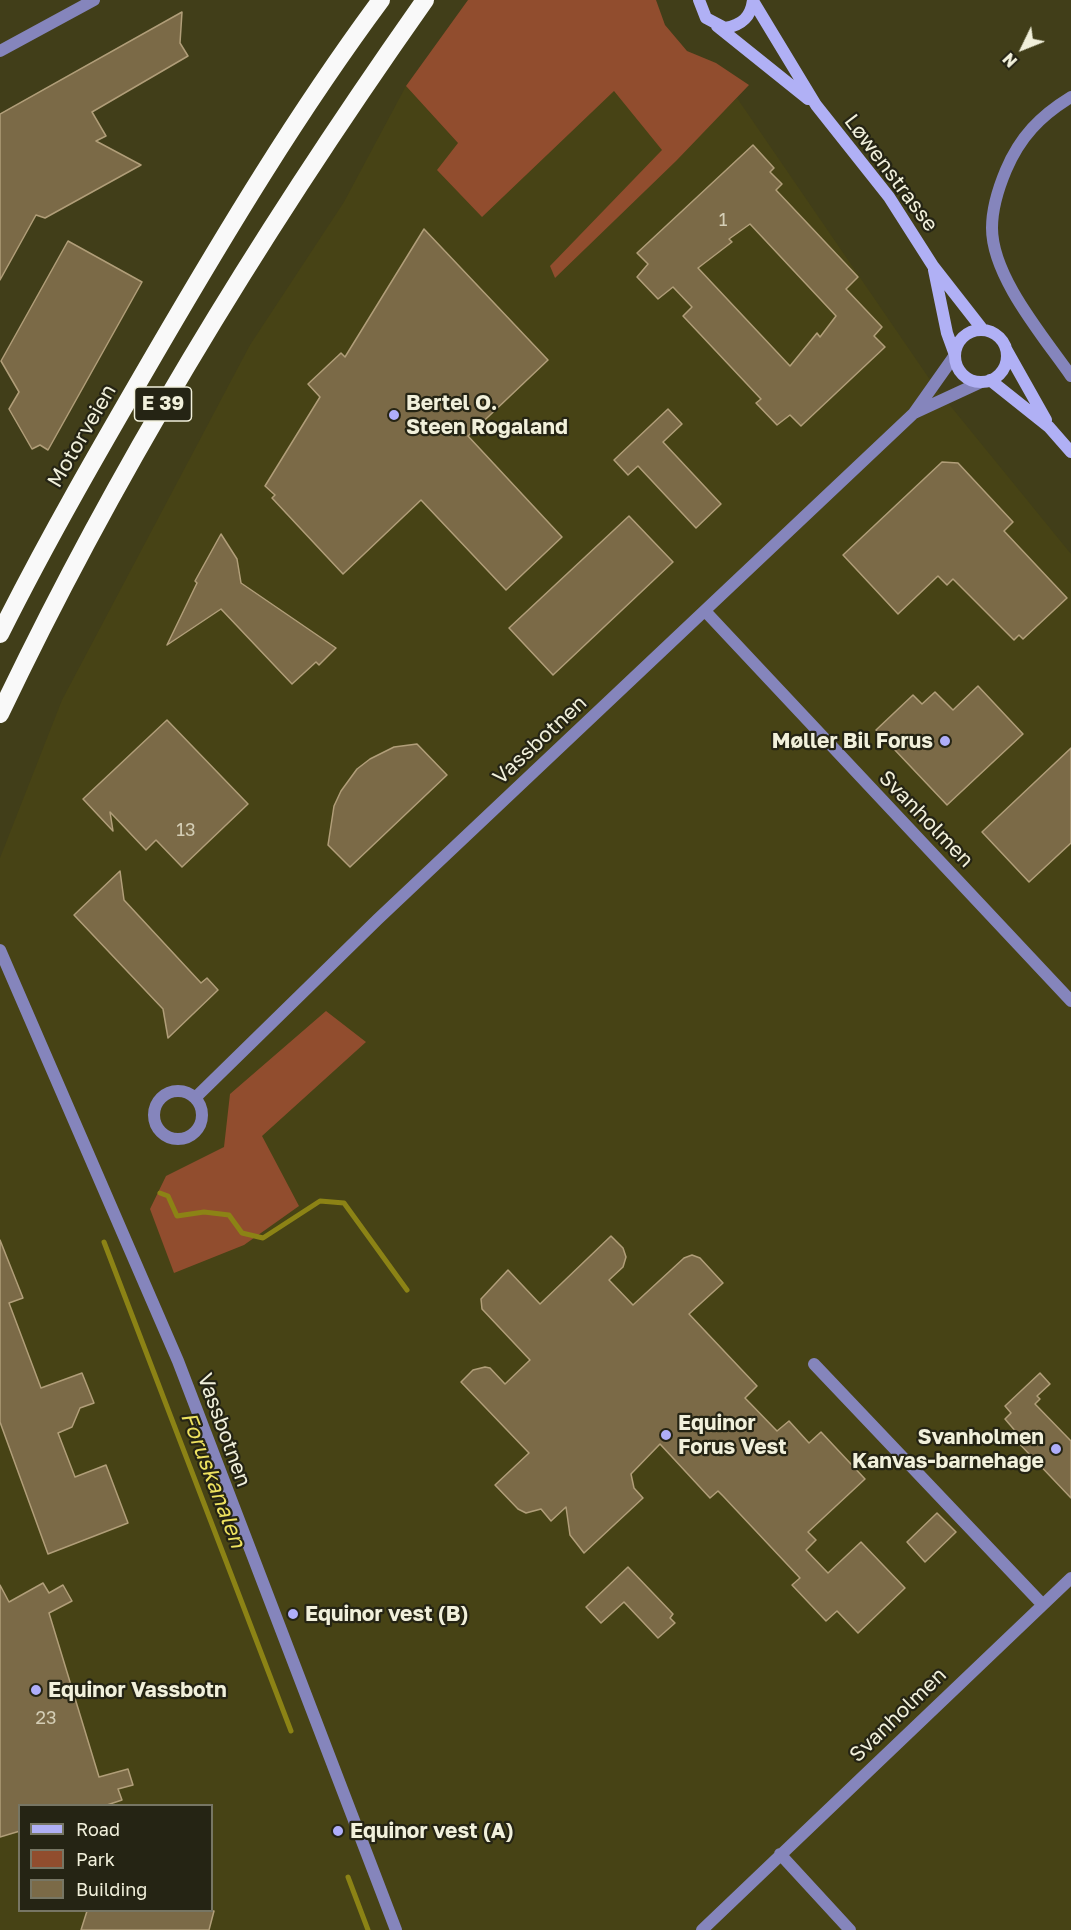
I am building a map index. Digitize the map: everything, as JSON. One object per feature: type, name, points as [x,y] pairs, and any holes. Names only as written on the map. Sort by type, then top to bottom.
[{"type":"highway","name":"Motorveien","points":[[0,634],[86,473],[209,262],[327,76],[381,0]]},
{"type":"highway","name":"E 39","points":[[0,714],[95,528],[231,289],[299,183],[425,0]]},
{"type":"main road","points":[[717,26],[725,28],[741,23],[752,9],[753,0]]},
{"type":"main road","name":"Løwenstrasse","points":[[753,0],[816,105],[889,197],[933,266],[983,330]]},
{"type":"main road","name":"Løwenstrasse","points":[[699,2],[706,18],[816,105]]},
{"type":"main road","name":"Løwenstrasse","points":[[933,266],[946,333],[955,355]]},
{"type":"main road","points":[[1006,349],[1004,368],[985,381],[973,381],[960,371],[955,355],[964,336],[983,330],[1001,339],[1049,427],[1071,452]]},
{"type":"main road","points":[[985,381],[1049,427]]},
{"type":"street","points":[[0,51],[93,0]]},
{"type":"street","points":[[1071,97],[1034,123],[1014,151],[998,190],[992,230],[996,250],[1011,286],[1071,376]]},
{"type":"street","name":"Vassbotnen","points":[[195,1098],[378,919],[914,413],[955,355]]},
{"type":"street","name":"Vassbotnen","points":[[914,413],[985,381]]},
{"type":"street","name":"Svanholmen","points":[[705,611],[1071,1001]]},
{"type":"street","name":"Vassbotnen","points":[[0,950],[178,1361],[396,1930]]},
{"type":"street","points":[[814,1364],[1042,1604]]},
{"type":"street","name":"Svanholmen","points":[[702,1930],[1071,1578]]},
{"type":"street","points":[[780,1854],[850,1930]]},
{"type":"shaded area","points":[[406,86],[458,143],[614,91],[663,150],[551,266],[555,278],[737,98],[935,387],[1071,554],[1071,1930],[0,1930],[0,858],[62,700],[250,345],[344,202]]},
{"type":"green space","points":[[468,0],[656,0],[665,25],[687,51],[716,63],[749,85],[676,161],[555,278],[550,266],[662,150],[614,91],[482,217],[437,170],[458,143],[406,86]]},
{"type":"green space","points":[[326,1011],[366,1042],[262,1136],[299,1206],[244,1245],[174,1273],[150,1209],[166,1176],[224,1147],[230,1094]]},
{"type":"building","points":[[182,12],[180,43],[188,56],[92,112],[106,136],[96,141],[141,165],[45,218],[36,215],[0,280],[0,114]]},
{"type":"building","points":[[753,145],[774,168],[770,172],[782,184],[776,190],[858,277],[846,289],[882,327],[874,336],[885,347],[801,426],[790,415],[777,425],[756,403],[761,399],[683,316],[692,307],[673,287],[658,299],[637,277],[648,264],[637,253]],"holes":[[[750,224],[836,316],[820,337],[817,333],[790,366],[698,268],[732,242],[729,239]]]},
{"type":"building","points":[[424,229],[548,360],[468,436],[562,537],[506,590],[421,500],[343,574],[272,498],[275,495],[265,486],[320,397],[308,384],[341,353],[345,357]]},
{"type":"building","points":[[68,241],[142,282],[48,450],[40,445],[32,449],[9,409],[19,392],[1,361]]},
{"type":"building","points":[[668,409],[682,424],[663,442],[721,504],[696,528],[638,466],[628,475],[614,460]]},
{"type":"building","points":[[942,462],[958,463],[1013,522],[1004,531],[1067,598],[1023,639],[1019,635],[1014,640],[953,579],[947,585],[938,576],[898,614],[843,555]]},
{"type":"building","points":[[629,516],[673,562],[553,675],[509,628]]},
{"type":"building","points":[[221,534],[237,559],[241,583],[336,648],[319,665],[316,662],[292,684],[221,609],[167,645],[197,583],[195,581]]},
{"type":"building","points":[[978,686],[1023,734],[947,805],[876,730],[913,695],[922,704],[935,692],[953,710]]},
{"type":"building","points":[[167,720],[248,804],[182,867],[156,840],[146,850],[110,812],[113,831],[83,799]]},
{"type":"building","points":[[417,744],[447,775],[350,867],[328,845],[334,806],[341,791],[357,769],[370,759],[394,747]]},
{"type":"building","points":[[1071,748],[1071,843],[1029,882],[982,832]]},
{"type":"building","points":[[120,871],[124,900],[201,983],[207,978],[218,990],[168,1038],[163,1009],[74,915]]},
{"type":"building","name":"Equinor Forus Vest","points":[[611,1236],[623,1248],[626,1257],[623,1267],[609,1280],[633,1305],[684,1258],[692,1255],[700,1258],[723,1283],[689,1314],[757,1386],[745,1398],[777,1431],[789,1421],[809,1443],[821,1432],[865,1479],[808,1532],[816,1540],[806,1550],[828,1573],[861,1542],[905,1588],[858,1633],[837,1611],[826,1621],[792,1585],[800,1578],[718,1491],[710,1498],[660,1444],[631,1474],[634,1488],[643,1498],[584,1553],[570,1535],[566,1507],[551,1521],[541,1509],[526,1513],[518,1509],[495,1485],[529,1453],[461,1382],[473,1370],[485,1367],[490,1368],[505,1384],[530,1360],[482,1309],[481,1299],[508,1270],[540,1304]]},
{"type":"building","points":[[0,1240],[23,1298],[9,1303],[41,1388],[82,1373],[94,1403],[80,1408],[72,1427],[58,1433],[75,1477],[106,1465],[128,1523],[48,1554],[0,1422]]},
{"type":"building","points":[[1040,1373],[1050,1384],[1037,1396],[1040,1399],[1035,1404],[1071,1441],[1071,1498],[1013,1437],[1017,1433],[1005,1419],[1011,1413],[1005,1406]]},
{"type":"building","points":[[937,1513],[956,1532],[925,1562],[907,1542]]},
{"type":"building","points":[[628,1567],[673,1614],[670,1618],[675,1623],[658,1638],[624,1602],[601,1623],[586,1607]]},
{"type":"building","name":"Equinor Vassbotn","points":[[43,1583],[49,1593],[63,1585],[72,1601],[49,1613],[99,1777],[128,1769],[133,1785],[118,1789],[122,1800],[110,1804],[18,1804],[18,1832],[0,1837],[0,1585],[9,1602]]},
{"type":"building","points":[[214,1911],[209,1930],[81,1930],[87,1912]]},
{"type":"waterway","points":[[160,1193],[168,1196],[177,1216],[204,1212],[229,1215],[242,1233],[263,1238],[320,1201],[344,1203],[407,1290]]},
{"type":"waterway","name":"Foruskanalen","points":[[104,1242],[291,1731]]},
{"type":"waterway","name":"Foruskanalen","points":[[348,1877],[368,1930]]},
{"type":"place","name":"Bertel O. Steen Rogaland","points":[[394,415]]},
{"type":"place","name":"Møller Bil Forus","points":[[945,741]]},
{"type":"place","name":"Equinor Forus Vest","points":[[666,1435]]},
{"type":"place","name":"Svanholmen Kanvas-barnehage","points":[[1056,1449]]},
{"type":"place","name":"Equinor vest (B)","points":[[293,1614]]},
{"type":"place","name":"Equinor Vassbotn","points":[[36,1690]]},
{"type":"place","name":"Equinor vest (A)","points":[[338,1831]]}]
